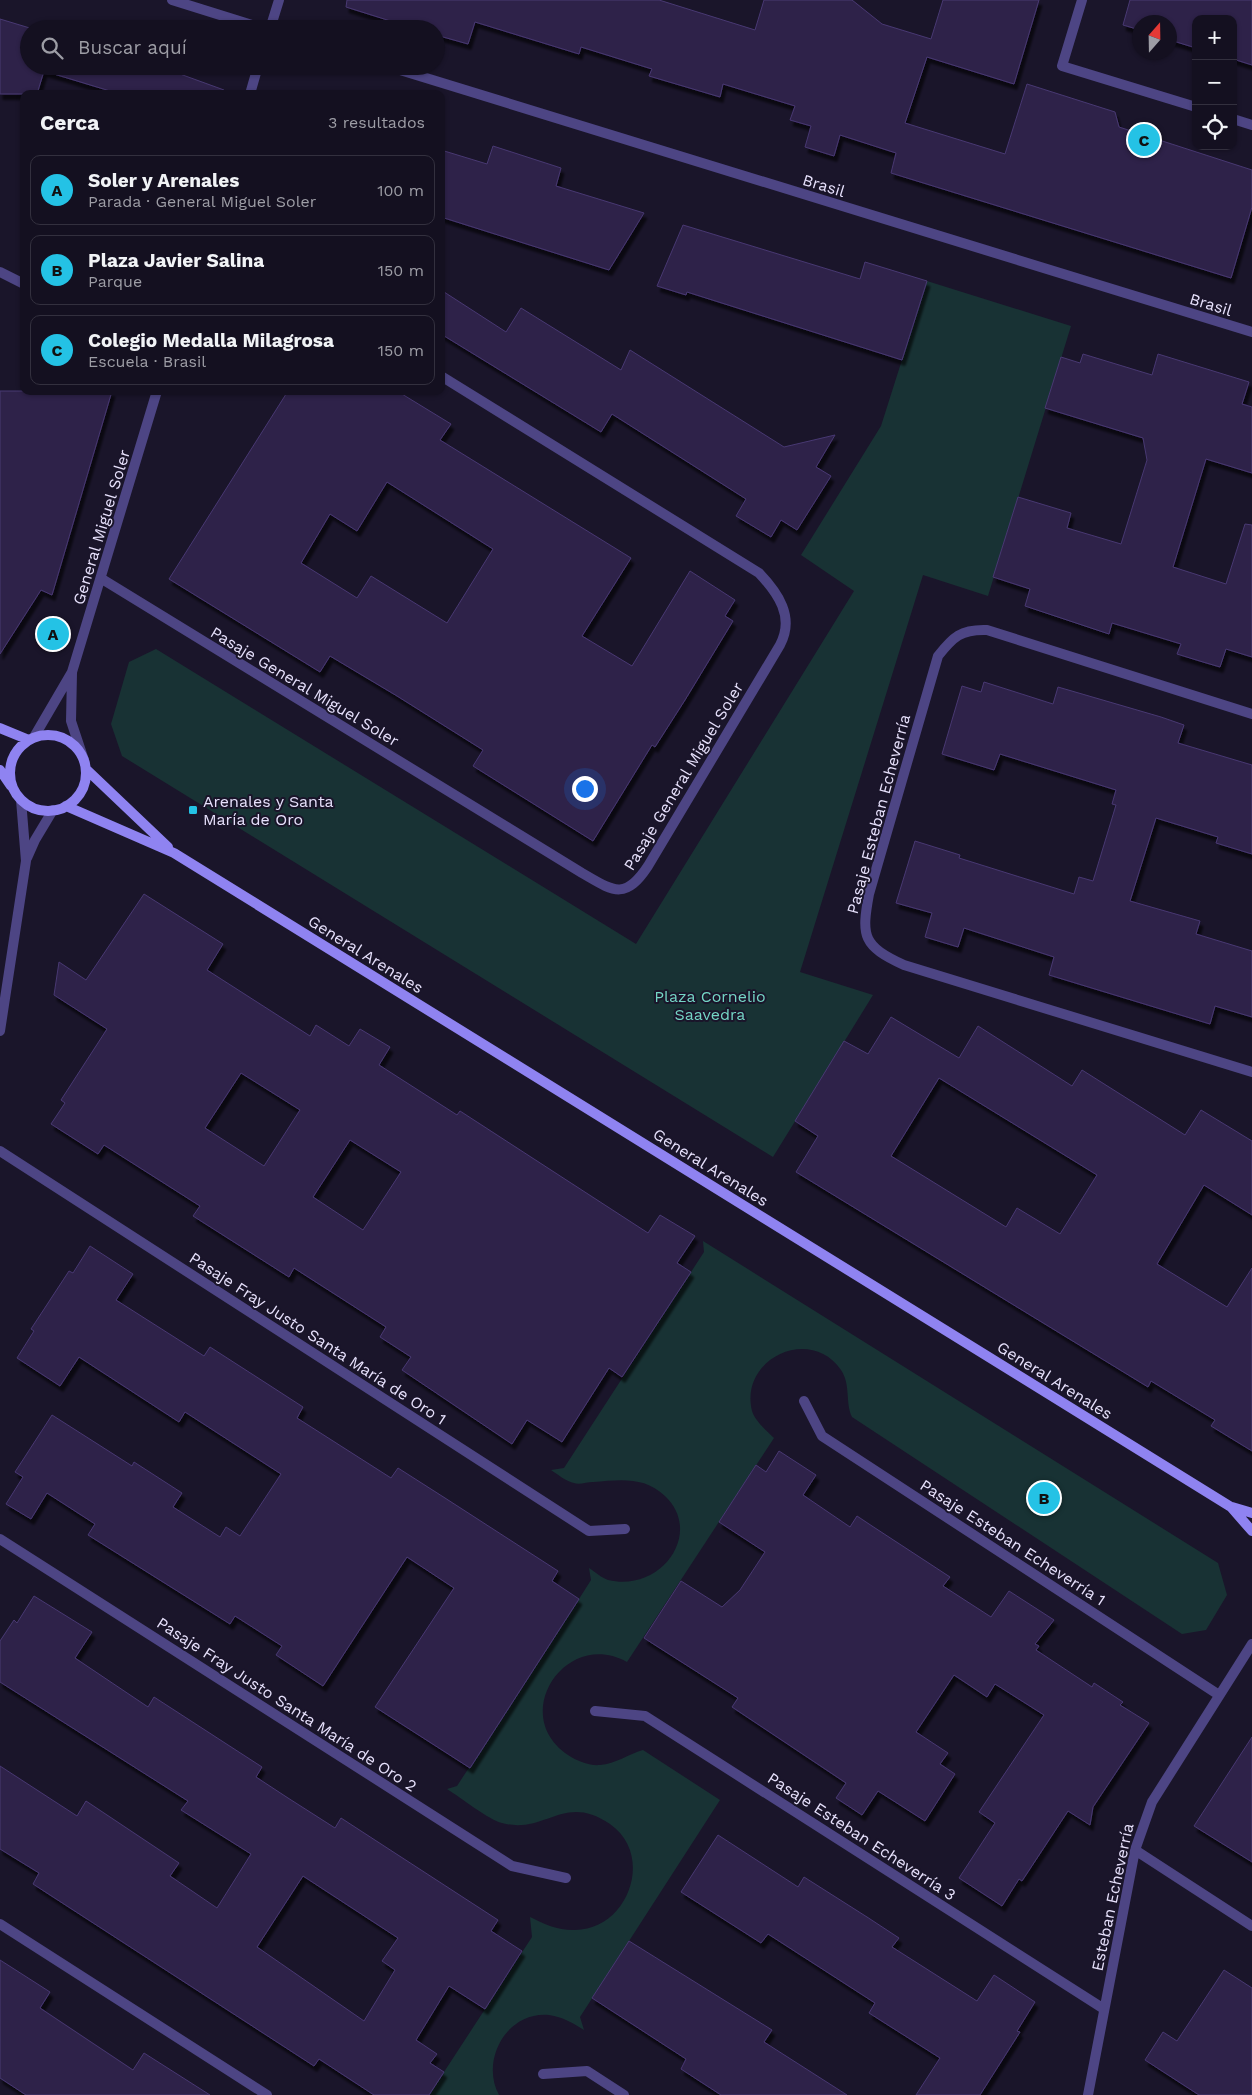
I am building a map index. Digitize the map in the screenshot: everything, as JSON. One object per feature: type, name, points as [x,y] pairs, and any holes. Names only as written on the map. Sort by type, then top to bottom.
[{"type":"street","points":[[172,0],[236,20]]},
{"type":"street","points":[[273,20],[279,0]]},
{"type":"street","points":[[1082,0],[1062,66],[1192,106]]},
{"type":"street","points":[[251,90],[255,75]]},
{"type":"street","name":"Brasil","points":[[416,75],[1252,332]]},
{"type":"street","points":[[1237,120],[1252,125]]},
{"type":"street","points":[[0,272],[20,282]]},
{"type":"street","name":"Pasaje General Miguel Soler","points":[[102,579],[589,877],[612,889],[625,890],[638,882],[780,645],[787,629],[786,614],[777,592],[759,573],[445,378]]},
{"type":"street","name":"General Miguel Soler","points":[[32,738],[72,672],[102,579],[156,395]]},
{"type":"street","name":"Pasaje Esteban Echeverría","points":[[1252,714],[987,630],[973,629],[953,637],[938,656],[869,894],[863,924],[869,940],[880,954],[904,965],[1252,1072]]},
{"type":"street","name":"General Miguel Soler","points":[[72,672],[71,721],[85,766]]},
{"type":"street","points":[[0,728],[32,738],[14,755],[10,766],[13,788]]},
{"type":"street","name":"General Arenales","points":[[32,738],[45,734],[66,739],[81,753],[85,766],[174,853]]},
{"type":"street","points":[[21,800],[42,810],[54,810],[66,806],[81,791],[85,766]]},
{"type":"street","points":[[0,770],[21,800],[26,861],[0,1031]]},
{"type":"street","name":"General Arenales","points":[[66,806],[174,853],[1231,1507],[1252,1531]]},
{"type":"street","points":[[26,861],[35,840],[54,810]]},
{"type":"street","name":"Pasaje Fray Justo Santa María de Oro 1","points":[[0,1151],[589,1531],[625,1529]]},
{"type":"street","name":"Pasaje Esteban Echeverría 1","points":[[804,1401],[822,1436],[1219,1695]]},
{"type":"street","name":"General Arenales","points":[[1231,1507],[1252,1512]]},
{"type":"street","name":"Pasaje Fray Justo Santa María de Oro 2","points":[[0,1538],[512,1866],[566,1878]]},
{"type":"street","name":"Esteban Echeverría","points":[[1088,2095],[1135,1850],[1152,1802],[1252,1644]]},
{"type":"street","name":"Pasaje Esteban Echeverría 3","points":[[595,1711],[645,1716],[1104,2009]]},
{"type":"street","points":[[1135,1850],[1252,1926]]},
{"type":"street","points":[[0,1924],[267,2095]]},
{"type":"street","points":[[543,2074],[587,2072],[624,2095]]},
{"type":"green space","name":"Plaza Cornelio Saavedra","points":[[927,281],[1071,326],[988,596],[923,575],[800,972],[873,995],[773,1157],[122,756],[111,724],[129,662],[156,649],[636,944],[854,591],[801,555],[881,426]]},
{"type":"green space","points":[[703,1241],[1218,1563],[1227,1595],[1206,1630],[1182,1634],[852,1417],[844,1376],[841,1370],[828,1357],[812,1350],[796,1349],[780,1354],[766,1363],[756,1376],[751,1392],[754,1415],[761,1426],[774,1438],[627,1662],[604,1655],[584,1657],[566,1666],[552,1681],[544,1699],[543,1719],[551,1738],[568,1755],[587,1764],[600,1765],[611,1763],[643,1750],[720,1800],[580,2017],[584,2030],[563,2019],[549,2015],[534,2016],[521,2021],[510,2029],[501,2040],[495,2053],[494,2081],[499,2095],[429,2095],[532,1937],[530,1917],[562,1929],[573,1930],[592,1927],[608,1919],[621,1906],[629,1890],[633,1872],[631,1854],[624,1838],[610,1824],[594,1815],[580,1812],[567,1813],[531,1824],[502,1823],[482,1813],[447,1789],[457,1786],[579,1599],[591,1580],[589,1568],[608,1580],[627,1582],[645,1578],[660,1569],[671,1557],[678,1542],[680,1527],[676,1511],[665,1496],[657,1490],[649,1485],[631,1481],[576,1484],[565,1480],[551,1470],[564,1468],[704,1252]]},
{"type":"building","points":[[347,0],[659,0],[755,30],[764,0],[852,0],[882,24],[931,39],[943,0],[1039,0],[1014,84],[927,57],[905,123],[1005,154],[1027,84],[1115,112],[1119,127],[1252,170],[1252,207],[1231,278],[891,173],[896,153],[840,135],[834,156],[805,147],[811,126],[790,120],[795,106],[723,84],[720,97],[649,76],[652,69],[581,47],[579,54],[475,22],[468,44],[445,38],[445,20],[387,20],[346,7]]},
{"type":"building","points":[[1130,0],[1252,0],[1252,65],[1237,60],[1237,15],[1192,15],[1192,47],[1177,42],[1177,15],[1132,15],[1132,28],[1123,25]]},
{"type":"building","points":[[0,19],[20,25],[20,75],[43,75],[38,90],[20,90],[20,94],[0,94]]},
{"type":"building","points":[[57,75],[183,75],[224,90],[107,90]]},
{"type":"building","points":[[493,146],[561,168],[556,186],[644,213],[609,270],[445,218],[445,151],[487,164]]},
{"type":"building","points":[[683,225],[860,279],[865,262],[927,281],[902,360],[687,292],[686,295],[657,286]]},
{"type":"building","points":[[445,293],[506,332],[521,308],[621,370],[630,350],[784,447],[835,435],[816,467],[831,476],[797,530],[781,520],[771,537],[736,516],[746,499],[612,414],[601,432],[445,336]]},
{"type":"building","points":[[1083,354],[1152,375],[1158,354],[1249,382],[1242,404],[1252,407],[1252,473],[1206,459],[1173,567],[1226,584],[1245,524],[1252,525],[1252,657],[1226,649],[1220,667],[1177,654],[1181,644],[1112,623],[1109,634],[1025,606],[1030,589],[993,577],[1018,497],[1071,513],[1067,528],[1121,544],[1147,460],[1143,438],[1045,408],[1061,357],[1080,363]]},
{"type":"building","points":[[0,391],[20,391],[20,395],[111,395],[52,595],[41,590],[0,654]]},
{"type":"building","points":[[285,395],[404,395],[451,424],[440,440],[631,558],[582,636],[632,666],[690,571],[735,600],[725,616],[733,621],[685,700],[655,747],[652,745],[593,841],[473,766],[483,750],[397,696],[330,656],[320,672],[169,579]],"holes":[[[387,482],[493,549],[447,623],[371,576],[357,598],[301,563],[330,514],[357,531]]]},
{"type":"building","points":[[984,682],[1053,704],[1058,687],[1161,717],[1184,725],[1178,743],[1252,765],[1252,854],[1216,843],[1218,837],[1156,818],[1130,901],[1200,921],[1196,934],[1252,951],[1252,1017],[1215,1006],[1210,1024],[1049,975],[1054,957],[964,928],[958,947],[925,937],[932,913],[896,903],[915,841],[960,855],[959,858],[1074,894],[1079,877],[1093,881],[1116,805],[1112,804],[1116,790],[1000,754],[994,770],[942,754],[962,686],[981,692]]},
{"type":"building","points":[[144,894],[223,944],[207,970],[310,1036],[316,1025],[349,1046],[360,1029],[390,1047],[379,1065],[457,1115],[460,1111],[648,1233],[660,1215],[695,1236],[677,1263],[691,1272],[622,1377],[609,1368],[562,1442],[527,1420],[512,1444],[402,1370],[411,1357],[380,1337],[386,1327],[294,1268],[289,1277],[193,1216],[200,1206],[104,1145],[98,1154],[51,1124],[65,1103],[61,1100],[107,1029],[54,995],[59,962],[86,980]],"holes":[[[241,1073],[300,1110],[264,1166],[205,1128]],[[350,1140],[401,1172],[363,1230],[313,1197]]]},
{"type":"building","points":[[891,1017],[959,1058],[978,1026],[1072,1086],[1082,1070],[1185,1135],[1201,1110],[1252,1141],[1252,1215],[1204,1185],[1157,1264],[1227,1307],[1252,1268],[1252,1451],[1211,1426],[1215,1420],[1151,1381],[1148,1387],[796,1172],[818,1136],[795,1121],[844,1041],[868,1054]],"holes":[[[939,1078],[1097,1175],[1060,1234],[1017,1208],[1006,1227],[891,1156]]]},
{"type":"building","points":[[90,1246],[133,1274],[116,1300],[204,1356],[210,1347],[303,1407],[297,1418],[391,1478],[398,1468],[445,1498],[558,1571],[552,1581],[579,1599],[470,1768],[375,1707],[454,1588],[407,1557],[323,1686],[276,1655],[282,1646],[235,1616],[230,1624],[88,1535],[95,1524],[47,1493],[31,1519],[6,1504],[23,1477],[15,1472],[52,1415],[132,1466],[134,1462],[182,1493],[173,1507],[220,1537],[226,1527],[240,1536],[281,1474],[185,1412],[179,1422],[79,1357],[60,1386],[17,1358],[34,1331],[31,1329],[69,1271],[73,1273]]},
{"type":"building","points":[[779,1451],[816,1475],[803,1495],[850,1527],[857,1516],[950,1577],[943,1586],[991,1617],[1009,1591],[1054,1620],[1035,1644],[1039,1646],[1036,1650],[1092,1687],[1094,1683],[1123,1702],[1120,1705],[1149,1723],[1093,1807],[1090,1825],[1068,1811],[1022,1881],[1019,1879],[1002,1906],[959,1878],[995,1823],[979,1812],[1044,1715],[995,1684],[987,1697],[954,1675],[916,1732],[948,1753],[940,1764],[955,1774],[925,1821],[878,1791],[862,1815],[836,1798],[846,1783],[732,1707],[738,1698],[644,1638],[681,1581],[722,1607],[740,1590],[765,1552],[719,1522],[756,1465],[766,1472]]},
{"type":"building","points":[[34,1596],[92,1632],[75,1658],[148,1707],[154,1697],[262,1767],[256,1777],[288,1798],[335,1828],[341,1818],[498,1920],[491,1931],[522,1951],[485,2009],[449,1986],[416,2040],[437,2054],[430,2063],[444,2072],[429,2095],[374,2095],[319,2059],[314,2066],[33,1884],[39,1873],[0,1849],[0,1766],[77,1816],[86,1801],[179,1863],[170,1876],[217,1908],[251,1854],[181,1810],[188,1801],[0,1682],[0,1641],[14,1620],[17,1623]],"holes":[[[303,1876],[398,1938],[382,1961],[395,1970],[364,2021],[257,1947]]]},
{"type":"building","points":[[1252,1737],[1252,1862],[1194,1826]]},
{"type":"building","points":[[718,1835],[798,1887],[804,1877],[867,1917],[899,1938],[892,1947],[977,2001],[994,1975],[1035,2002],[1017,2031],[1020,2032],[980,2095],[916,2095],[940,2058],[869,2013],[875,2003],[768,1934],[761,1943],[681,1892]]},
{"type":"building","points":[[629,1941],[772,2030],[764,2042],[847,2095],[721,2095],[681,2069],[686,2059],[592,1998]]},
{"type":"building","points":[[0,1960],[50,1992],[40,2008],[133,2070],[144,2053],[210,2095],[26,2095],[0,2078]]},
{"type":"building","points":[[1224,1970],[1252,1988],[1252,2095],[1199,2095],[1145,2060],[1163,2032],[1177,2041]]},
{"type":"place","name":"Colegio Medalla Milagrosa","points":[[1144,140]]},
{"type":"place","name":"Soler y Arenales","points":[[53,634]]},
{"type":"place","name":"Arenales y Santa María de Oro","points":[[193,810]]},
{"type":"place","name":"Plaza Javier Salina","points":[[1044,1498]]}]
